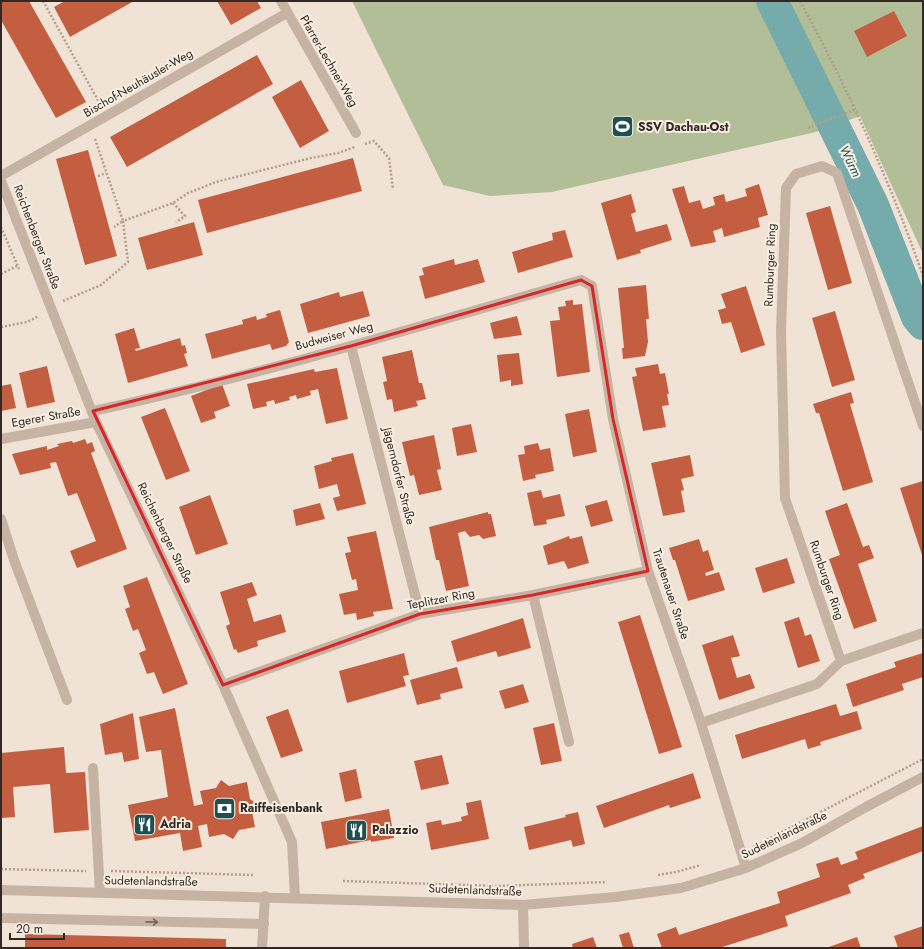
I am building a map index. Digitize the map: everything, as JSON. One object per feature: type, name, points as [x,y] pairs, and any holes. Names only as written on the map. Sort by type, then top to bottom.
[{"type":"street","name":"Pfarrer-Lechner-Weg","points":[[281,1],[356,133]]},
{"type":"street","name":"Bischof-Neuhäusler-Weg","points":[[1,176],[287,13]]},
{"type":"street","name":"Rumburger Ring","points":[[841,661],[785,498],[781,331],[786,188],[796,174],[822,166],[836,172],[923,426]]},
{"type":"street","name":"Reichenberger Straße","points":[[1,181],[50,307],[93,411],[96,422],[223,685],[292,842],[295,897]]},
{"type":"street","name":"Budweiser Weg","points":[[93,411],[160,397],[351,346],[581,280]]},
{"type":"street","name":"Trautenauer Straße","points":[[581,280],[592,286],[613,419],[648,571],[701,723],[746,868]]},
{"type":"street","name":"Jägerndorfer Straße","points":[[351,346],[420,614]]},
{"type":"street","name":"Egerer Straße","points":[[1,439],[96,422]]},
{"type":"street","points":[[1,519],[14,560],[67,700]]},
{"type":"street","name":"Teplitzer Ring","points":[[223,685],[420,614],[533,595],[648,571]]},
{"type":"street","points":[[533,595],[569,742]]},
{"type":"street","points":[[701,723],[817,684],[841,661],[923,634]]},
{"type":"street","points":[[93,768],[100,893]]},
{"type":"street","name":"Sudetenlandstraße","points":[[1,890],[265,896],[523,905],[615,897],[681,888],[746,868],[802,843],[923,777]]},
{"type":"street","points":[[262,948],[265,896]]},
{"type":"street","points":[[523,905],[524,948]]},
{"type":"street","points":[[1,918],[264,924]]},
{"type":"path","points":[[43,1],[106,116]]},
{"type":"path","points":[[800,1],[823,43],[881,166],[923,276]]},
{"type":"path","points":[[808,128],[854,110]]},
{"type":"path","points":[[50,307],[101,285],[128,262],[123,221],[91,125]]},
{"type":"path","points":[[356,133],[363,144]]},
{"type":"path","points":[[114,227],[123,221],[174,203],[188,193],[216,182],[311,158],[338,153],[374,141],[389,158],[393,189]]},
{"type":"path","points":[[98,176],[106,173]]},
{"type":"path","points":[[174,203],[185,216],[176,222]]},
{"type":"path","points":[[1,274],[17,266]]},
{"type":"path","points":[[1,327],[26,322],[39,316]]},
{"type":"path","points":[[742,854],[923,759]]},
{"type":"path","points":[[653,876],[676,872],[705,864]]},
{"type":"path","points":[[1,868],[253,875]]},
{"type":"path","points":[[343,881],[498,886],[615,882]]},
{"type":"highlighted area","points":[[581,280],[592,286],[613,419],[648,571],[533,595],[420,614],[223,685],[93,411],[351,346]]},
{"type":"green space","name":"SSV Dachau-Ost","points":[[352,1],[923,1],[923,254],[860,116],[816,132],[552,192],[490,196],[443,185]]},
{"type":"building","points":[[1,1],[29,1],[86,102],[56,118],[1,20]]},
{"type":"building","points":[[65,1],[134,1],[70,37],[54,7]]},
{"type":"building","points":[[217,1],[257,1],[261,8],[231,25]]},
{"type":"building","points":[[894,11],[907,36],[867,57],[854,31]]},
{"type":"building","points":[[257,55],[273,84],[127,167],[110,137]]},
{"type":"building","points":[[301,80],[329,131],[300,148],[272,97]]},
{"type":"building","points":[[88,150],[117,256],[85,265],[56,159]]},
{"type":"building","points":[[353,158],[362,191],[207,233],[198,200]]},
{"type":"building","points":[[759,184],[768,215],[758,218],[760,227],[724,237],[722,228],[713,231],[716,242],[691,247],[672,189],[684,186],[689,203],[700,200],[703,209],[715,205],[713,197],[724,194],[726,202],[747,196],[745,189]]},
{"type":"building","points":[[631,194],[636,212],[631,214],[636,232],[667,224],[672,240],[640,250],[641,253],[617,260],[601,203]]},
{"type":"building","points":[[830,206],[852,283],[828,290],[806,213]]},
{"type":"building","points":[[194,222],[203,255],[147,270],[138,238]]},
{"type":"building","points":[[565,230],[573,257],[518,273],[512,252],[553,240],[552,233]]},
{"type":"building","points":[[454,259],[455,265],[478,259],[485,282],[425,299],[419,276],[424,275],[422,268]]},
{"type":"building","points":[[646,285],[649,319],[646,319],[648,342],[645,356],[623,359],[622,348],[624,348],[618,288]]},
{"type":"building","points":[[746,286],[765,345],[741,353],[731,322],[722,324],[718,310],[726,308],[721,294]]},
{"type":"building","points":[[363,291],[370,316],[308,333],[300,304],[339,292],[340,297]]},
{"type":"building","points":[[573,300],[573,305],[582,304],[590,372],[557,377],[550,321],[560,320],[558,307],[566,306],[565,301]]},
{"type":"building","points":[[280,310],[289,342],[286,346],[272,350],[270,344],[212,359],[205,334],[243,324],[242,320],[256,316],[257,320],[267,317],[266,314]]},
{"type":"building","points":[[835,311],[855,380],[832,387],[812,318]]},
{"type":"building","points":[[517,316],[522,335],[494,339],[490,323]]},
{"type":"building","points":[[134,328],[140,348],[135,349],[136,351],[180,338],[182,346],[185,345],[187,353],[184,354],[188,366],[128,383],[115,334]]},
{"type":"building","points":[[412,350],[419,383],[422,383],[426,399],[416,401],[418,406],[394,412],[392,399],[387,400],[383,382],[387,381],[382,357]]},
{"type":"building","points":[[519,353],[523,384],[511,386],[511,380],[500,382],[497,355]]},
{"type":"building","points":[[658,364],[660,374],[665,373],[669,394],[667,394],[669,405],[662,406],[666,427],[643,431],[632,377],[637,376],[635,368]]},
{"type":"building","points":[[47,366],[55,402],[27,408],[19,373]]},
{"type":"building","points":[[337,368],[348,419],[326,424],[318,389],[310,391],[311,395],[297,399],[296,395],[289,397],[290,400],[275,404],[274,400],[266,402],[267,406],[253,409],[247,384],[314,369],[315,372]]},
{"type":"building","points":[[11,384],[16,408],[1,411],[1,386]]},
{"type":"building","points":[[222,384],[230,406],[214,412],[216,418],[201,423],[191,396]]},
{"type":"building","points":[[851,392],[854,403],[850,404],[873,482],[843,491],[819,413],[816,413],[813,404]]},
{"type":"building","points":[[165,408],[190,471],[166,480],[141,417]]},
{"type":"building","points":[[589,409],[597,452],[573,457],[565,414]]},
{"type":"building","points":[[471,424],[477,452],[457,456],[452,428]]},
{"type":"building","points":[[434,435],[441,469],[437,470],[442,490],[419,495],[414,475],[410,476],[402,442]]},
{"type":"building","points":[[85,439],[87,444],[92,442],[95,451],[91,453],[127,549],[77,568],[70,551],[96,541],[77,493],[68,496],[56,462],[50,463],[51,468],[20,475],[12,454],[47,446],[47,450],[59,446],[57,444],[72,441],[73,443]]},
{"type":"building","points":[[538,443],[540,450],[550,448],[554,471],[535,475],[536,478],[523,481],[518,455],[525,454],[524,446]]},
{"type":"building","points":[[353,453],[366,504],[337,511],[333,498],[340,496],[337,484],[319,489],[314,466],[332,461],[331,458]]},
{"type":"building","points":[[690,455],[694,476],[681,479],[684,490],[681,491],[685,512],[663,516],[651,463]]},
{"type":"building","points":[[923,481],[923,558],[900,488]]},
{"type":"building","points":[[541,490],[543,498],[560,494],[565,516],[546,520],[547,524],[534,526],[527,493]]},
{"type":"building","points":[[210,495],[228,544],[196,555],[179,507]]},
{"type":"building","points":[[607,500],[613,521],[591,527],[585,506]]},
{"type":"building","points":[[320,503],[325,519],[296,526],[293,510]]},
{"type":"building","points":[[847,503],[863,547],[869,545],[874,558],[858,564],[877,621],[854,629],[829,559],[840,555],[825,511]]},
{"type":"building","points":[[488,512],[488,514],[491,514],[496,536],[483,539],[479,535],[470,537],[465,531],[458,533],[469,586],[446,591],[439,560],[436,560],[429,527]]},
{"type":"building","points":[[376,531],[393,609],[373,612],[374,616],[357,620],[356,613],[344,615],[339,594],[358,590],[356,579],[352,580],[345,553],[351,552],[347,537]]},
{"type":"building","points":[[569,536],[570,539],[582,536],[589,563],[568,569],[564,561],[548,565],[543,546]]},
{"type":"building","points":[[699,539],[703,552],[708,550],[714,570],[705,573],[706,576],[719,572],[725,590],[688,601],[675,560],[673,560],[669,548]]},
{"type":"building","points":[[787,558],[795,583],[763,593],[755,568]]},
{"type":"building","points":[[147,577],[188,684],[163,694],[154,672],[147,674],[139,653],[146,650],[138,629],[133,631],[125,609],[130,607],[123,586]]},
{"type":"building","points":[[252,582],[257,595],[247,599],[254,622],[281,614],[286,632],[257,641],[258,646],[238,653],[236,649],[234,650],[226,626],[230,624],[220,592]]},
{"type":"building","points":[[640,615],[682,747],[659,754],[618,622]]},
{"type":"building","points":[[799,617],[805,636],[811,634],[820,661],[798,668],[784,622]]},
{"type":"building","points":[[523,618],[531,648],[498,657],[496,651],[457,662],[451,641]]},
{"type":"building","points":[[733,635],[740,656],[731,658],[737,678],[750,674],[755,688],[719,700],[702,645]]},
{"type":"building","points":[[404,653],[409,675],[403,676],[406,686],[347,703],[339,671]]},
{"type":"building","points":[[923,653],[923,677],[902,684],[904,690],[853,707],[846,684],[896,667],[894,662]]},
{"type":"building","points":[[457,667],[463,688],[440,694],[441,699],[417,705],[410,680]]},
{"type":"building","points":[[523,684],[529,702],[505,709],[499,691]]},
{"type":"building","points":[[836,704],[840,716],[857,711],[862,729],[820,742],[821,745],[808,749],[805,739],[742,759],[735,735]]},
{"type":"building","points":[[175,708],[194,806],[203,804],[200,791],[216,788],[221,780],[229,786],[247,782],[250,799],[257,804],[252,811],[255,827],[239,830],[233,839],[224,834],[209,837],[207,824],[198,826],[202,847],[183,851],[180,833],[135,841],[128,805],[168,797],[161,750],[146,752],[139,717]]},
{"type":"building","points":[[288,709],[303,751],[281,758],[266,717]]},
{"type":"building","points":[[133,713],[139,759],[124,762],[122,752],[105,755],[100,724]]},
{"type":"building","points":[[554,723],[562,761],[541,765],[533,728]]},
{"type":"building","points":[[64,747],[66,773],[85,772],[89,830],[54,833],[50,784],[13,787],[15,817],[1,818],[1,753]]},
{"type":"building","points":[[442,755],[449,784],[421,790],[414,761]]},
{"type":"building","points":[[356,769],[362,798],[345,802],[339,773]]},
{"type":"building","points":[[693,773],[701,798],[670,808],[669,805],[604,828],[596,806]]},
{"type":"building","points":[[481,800],[489,839],[431,850],[426,823],[441,820],[442,825],[462,821],[461,817],[468,815],[466,803]]},
{"type":"building","name":"Palazzio","points":[[389,809],[394,838],[371,842],[371,840],[326,849],[321,822]]},
{"type":"building","points":[[578,812],[585,844],[573,847],[571,840],[529,850],[524,827],[566,817],[565,815]]},
{"type":"building","points":[[923,826],[923,851],[863,874],[865,878],[848,885],[851,893],[785,916],[788,926],[719,948],[662,948],[657,934],[676,927],[679,935],[780,903],[777,892],[820,877],[816,864],[838,857],[841,865],[858,859],[855,852]]},
{"type":"building","points":[[923,926],[923,948],[898,948],[894,936]]},
{"type":"building","points":[[629,932],[634,948],[623,948],[619,935]]},
{"type":"building","points":[[25,934],[226,939],[226,948],[25,948]]},
{"type":"building","points":[[593,937],[597,948],[573,948],[572,944]]},
{"type":"building","points":[[857,937],[861,948],[826,948]]},
{"type":"waterway","name":"Würm","points":[[772,1],[873,205],[917,317],[923,324]]},
{"type":"place","name":"SSV Dachau-Ost","points":[[622,127]]},
{"type":"place","name":"Raiffeisenbank","points":[[224,808]]},
{"type":"place","name":"Adria","points":[[145,824]]},
{"type":"place","name":"Palazzio","points":[[357,830]]}]
